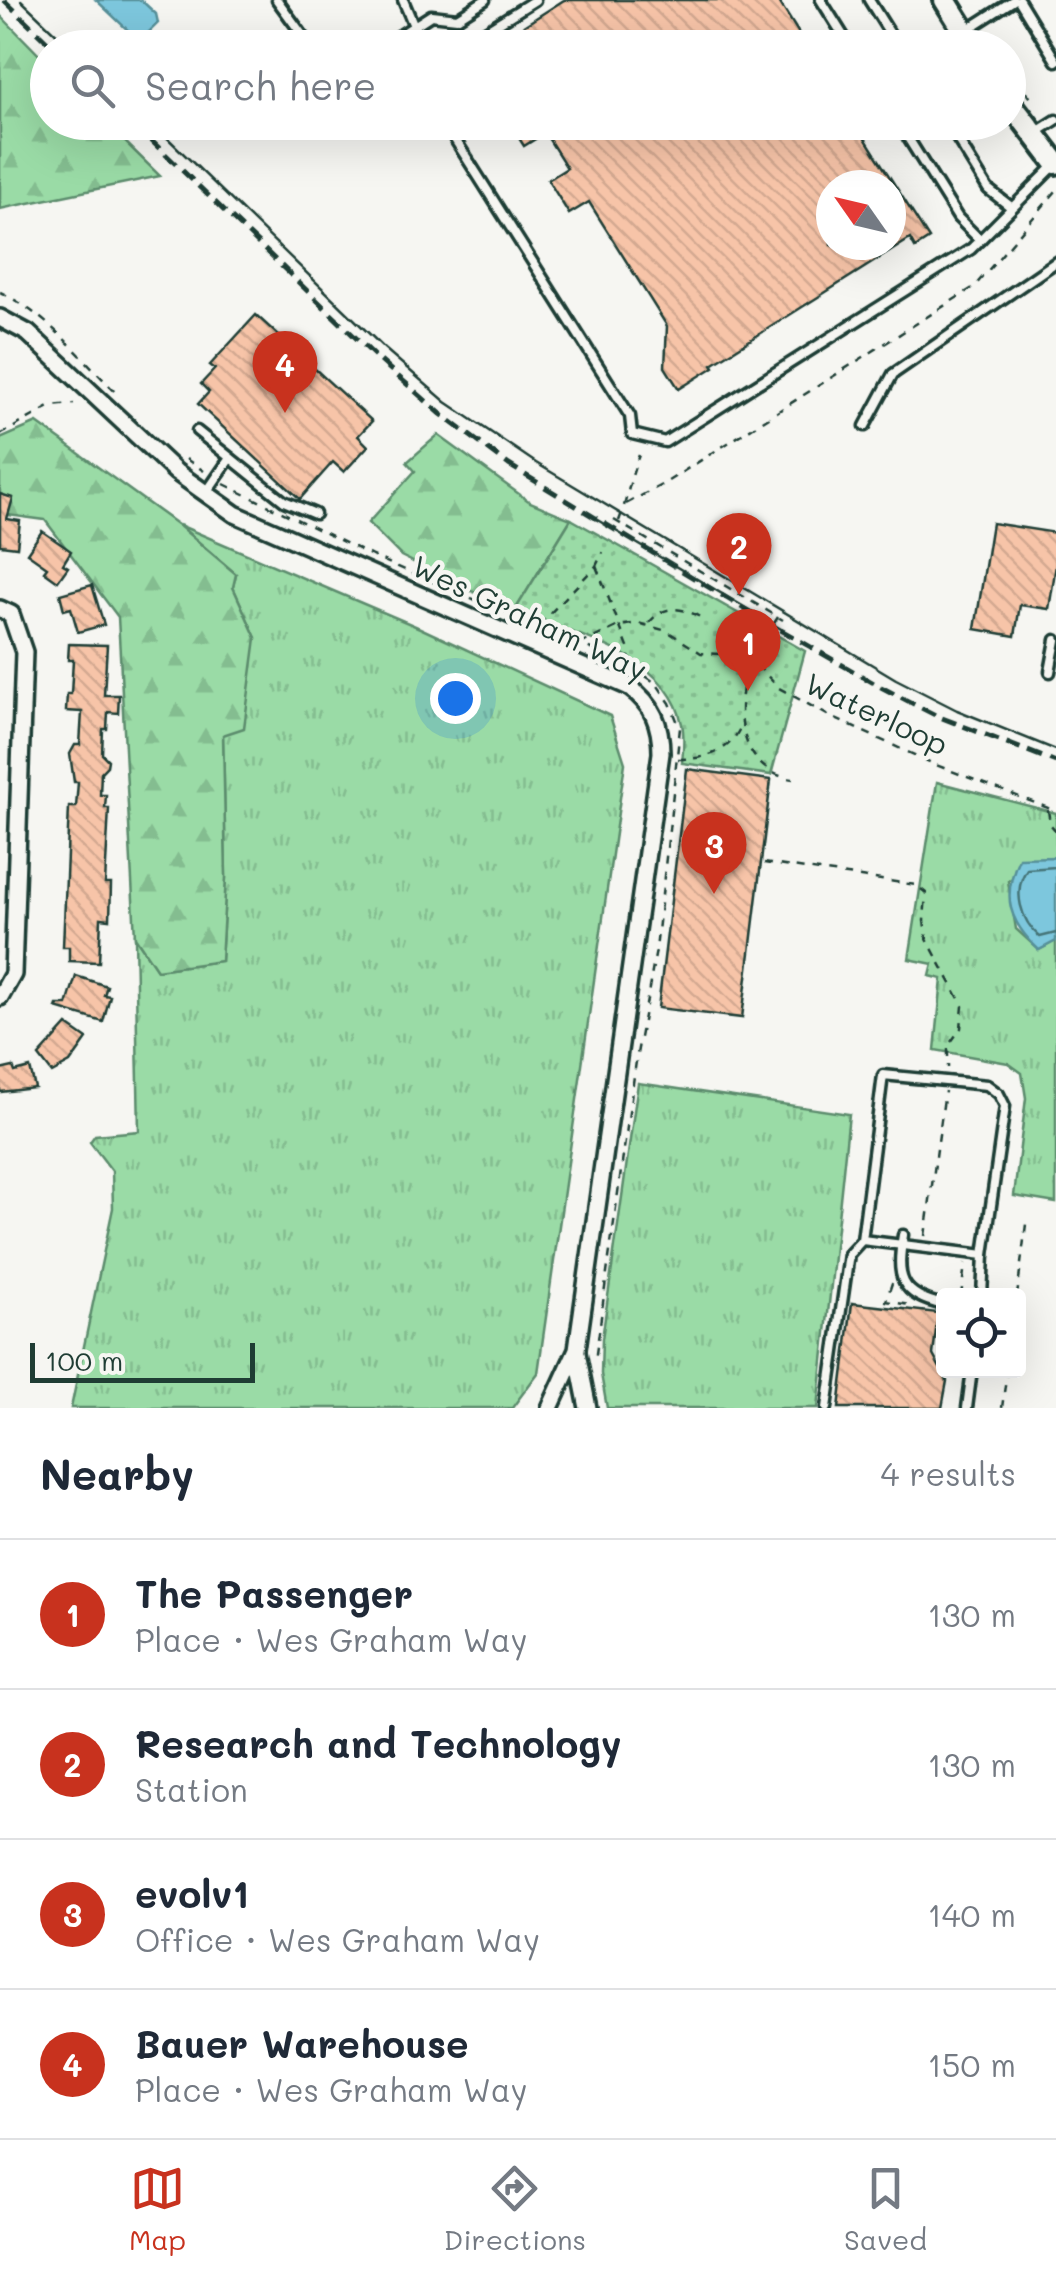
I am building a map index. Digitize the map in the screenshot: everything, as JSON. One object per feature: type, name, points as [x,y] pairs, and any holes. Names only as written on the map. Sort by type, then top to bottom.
[{"type":"street","points":[[945,0],[964,30]]},
{"type":"street","points":[[1046,126],[1056,164]]},
{"type":"street","name":"Wes Graham Way","points":[[0,318],[28,333],[176,472],[235,514],[629,687],[640,695],[656,718],[661,753],[576,1349],[550,1408]]},
{"type":"street","points":[[0,609],[11,614],[24,652],[13,974],[0,998]]},
{"type":"street","name":"Wes Graham Way","points":[[576,1349],[588,1408]]},
{"type":"lane","points":[[277,0],[299,30]]},
{"type":"lane","points":[[403,0],[414,26]]},
{"type":"lane","points":[[408,30],[432,16],[457,18],[485,0]]},
{"type":"lane","points":[[487,30],[535,0]]},
{"type":"lane","points":[[821,0],[840,30]]},
{"type":"lane","points":[[869,0],[888,30]]},
{"type":"lane","points":[[982,30],[1016,0],[1056,61]]},
{"type":"lane","points":[[455,140],[630,416],[632,434],[665,442],[980,240],[1056,164]]},
{"type":"lane","points":[[909,140],[958,218],[980,240]]},
{"type":"lane","points":[[957,140],[988,188],[1011,207]]},
{"type":"lane","points":[[864,426],[893,374],[1056,262]]},
{"type":"lane","points":[[198,431],[284,500],[315,514]]},
{"type":"lane","points":[[206,493],[230,458]]},
{"type":"lane","points":[[1050,672],[1056,640]]},
{"type":"lane","points":[[828,1408],[849,1254],[862,1240],[882,1074],[988,1085],[1005,1106],[982,1288]]},
{"type":"lane","points":[[862,1240],[902,1240],[924,1248],[984,1255]]},
{"type":"lane","points":[[902,1240],[904,1288],[936,1303]]},
{"type":"lane","points":[[968,1408],[971,1378]]},
{"type":"path","points":[[1026,93],[1046,126]]},
{"type":"path","points":[[792,779],[772,776],[759,764],[742,724],[742,692],[752,660],[781,619],[616,521],[626,504],[974,287],[1056,191]]},
{"type":"path","points":[[0,434],[51,406],[74,404]]},
{"type":"path","points":[[626,504],[625,491],[639,455]]},
{"type":"path","points":[[538,626],[596,566],[603,552]]},
{"type":"path","points":[[596,566],[628,650],[628,672]]},
{"type":"path","points":[[648,624],[666,610],[682,608],[700,617]]},
{"type":"path","points":[[579,644],[619,626],[648,624],[701,653],[734,654],[752,660]]},
{"type":"path","name":"Waterloop","points":[[752,660],[779,688],[829,716],[1056,811]]},
{"type":"path","points":[[678,759],[706,758],[718,752],[737,735],[742,724]]},
{"type":"path","points":[[1048,809],[1050,824],[1056,831]]},
{"type":"path","points":[[764,863],[908,883],[926,893],[927,939],[964,1006],[961,1028],[948,1046],[924,1248]]},
{"type":"path","points":[[1018,1288],[1026,1224]]},
{"type":"path","points":[[954,1262],[966,1264],[962,1288]]},
{"type":"path","points":[[1002,1408],[1006,1378]]},
{"type":"green space","points":[[0,15],[30,46],[30,140],[123,140],[160,176],[0,209]]},
{"type":"green space","points":[[37,423],[178,525],[236,574],[233,587],[256,638],[244,728],[223,735],[226,877],[221,961],[157,970],[135,937],[118,617],[45,520],[0,514],[0,439]]},
{"type":"green space","points":[[438,435],[530,502],[571,519],[514,612],[401,556],[368,523],[415,471],[407,462]]},
{"type":"green space","points":[[571,519],[805,651],[771,775],[682,763],[682,724],[673,700],[658,680],[638,663],[589,638],[514,612]]},
{"type":"green space","points":[[179,525],[420,628],[610,716],[625,763],[538,1373],[512,1408],[71,1408],[113,1208],[112,1171],[90,1142],[95,1135],[139,1131],[135,937],[157,970],[221,961],[226,877],[223,735],[256,638],[233,587],[236,574]]},
{"type":"green space","points":[[937,782],[1056,813],[1056,857],[1040,858],[1008,881],[1016,929],[1039,950],[1056,941],[1056,1203],[1014,1196],[1026,1098],[1022,1073],[1008,1063],[935,1050],[942,979],[930,976],[933,964],[909,959]]},
{"type":"green space","points":[[638,1083],[849,1114],[818,1408],[607,1408],[601,1374],[602,1339]]},
{"type":"water","points":[[96,0],[141,0],[156,14],[158,23],[151,30],[128,30]]},
{"type":"water","points":[[1056,857],[1056,941],[1039,950],[1015,919],[1010,885],[1019,858]]},
{"type":"building","points":[[564,0],[778,0],[797,30],[517,30]]},
{"type":"building","points":[[549,140],[866,140],[885,170],[816,170],[816,260],[877,260],[679,389],[665,367],[667,326],[589,202],[569,214],[548,180],[567,168]]},
{"type":"building","points":[[906,203],[929,239],[915,248],[910,239],[906,242]]},
{"type":"building","points":[[256,315],[372,421],[358,436],[368,446],[344,472],[333,462],[300,499],[198,404],[209,392],[201,384],[215,369],[210,365]]},
{"type":"building","points":[[0,494],[13,498],[7,519],[20,521],[17,547],[0,545]]},
{"type":"building","points":[[992,523],[1056,533],[1049,609],[1020,605],[1015,636],[975,629]]},
{"type":"building","points":[[42,531],[71,551],[63,564],[68,567],[58,581],[44,571],[47,567],[27,553]]},
{"type":"building","points":[[92,585],[104,625],[78,632],[71,608],[64,610],[60,594]]},
{"type":"building","points":[[69,644],[107,645],[104,695],[119,695],[118,713],[108,712],[107,729],[103,729],[102,754],[108,760],[101,772],[100,795],[106,795],[105,808],[109,808],[105,884],[111,884],[110,919],[101,918],[99,962],[69,961],[69,947],[63,947],[69,807],[76,807],[78,782],[74,782],[70,754],[75,745],[80,745],[82,712],[66,711],[73,660],[68,660]]},
{"type":"building","points":[[687,769],[771,780],[742,1018],[658,1008]]},
{"type":"building","points":[[76,976],[107,986],[104,995],[110,996],[103,1022],[56,1008],[67,1005]]},
{"type":"building","points":[[67,1025],[87,1039],[70,1063],[52,1073],[39,1056]]},
{"type":"building","points":[[13,1067],[15,1072],[30,1068],[35,1088],[0,1092],[0,1070]]},
{"type":"building","points":[[852,1303],[936,1313],[936,1378],[947,1381],[942,1408],[839,1408]]},
{"type":"tram line","points":[[21,0],[52,30]]},
{"type":"tram line","points":[[170,140],[385,349],[446,402],[536,463],[896,679],[957,710],[1056,750]]},
{"type":"tram line","points":[[594,518],[793,636]]},
{"type":"railway","points":[[4,0],[35,30]]},
{"type":"railway","points":[[151,140],[377,358],[441,414],[509,465],[751,613],[881,687],[937,716],[1056,762]]},
{"type":"place","name":"Bauer Warehouse","points":[[285,413]]},
{"type":"place","name":"Research and Technology","points":[[739,595]]},
{"type":"place","name":"The Passenger","points":[[748,691]]},
{"type":"place","name":"evolv1","points":[[714,894]]}]
